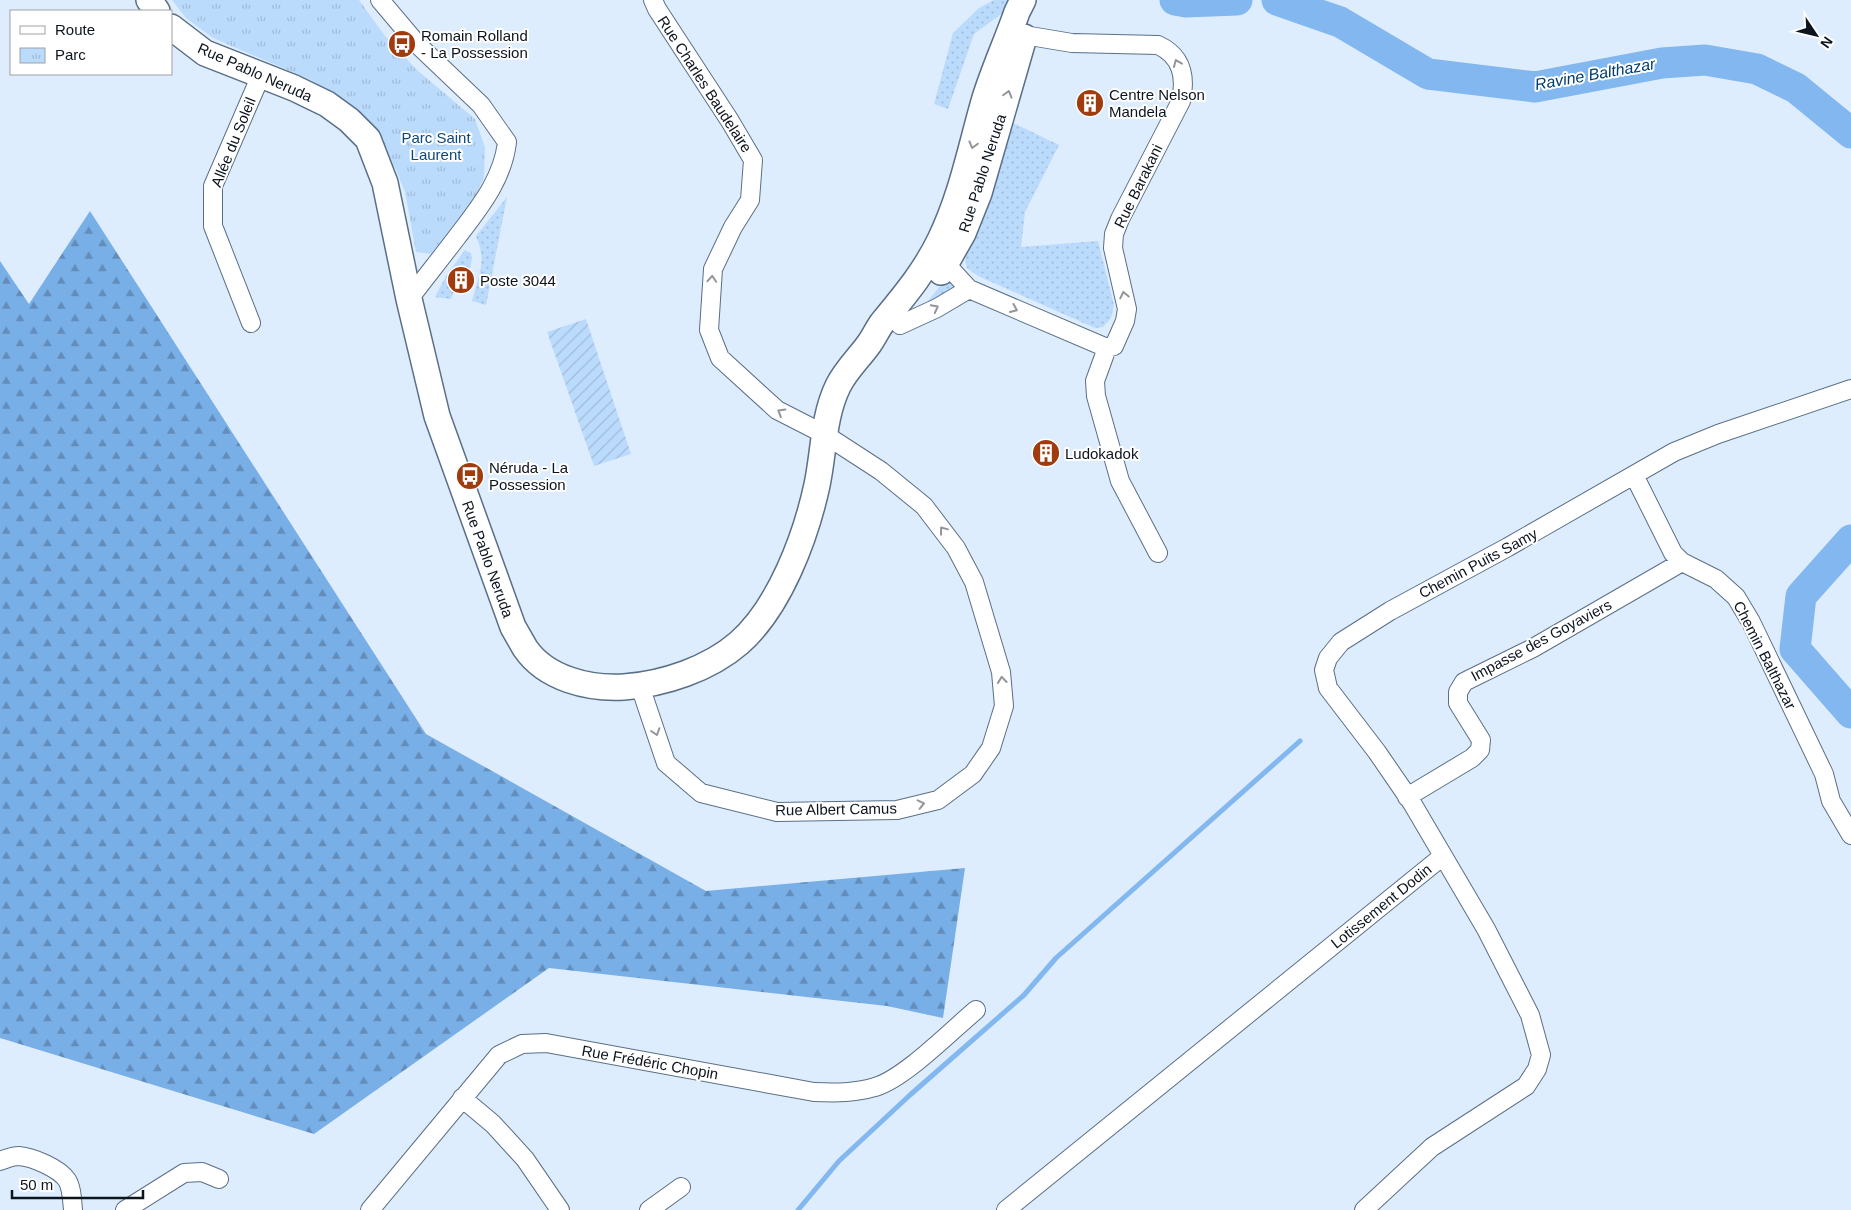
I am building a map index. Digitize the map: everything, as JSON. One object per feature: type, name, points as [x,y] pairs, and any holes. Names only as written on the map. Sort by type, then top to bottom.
[{"type":"main road","name":"Rue Pablo Neruda","points":[[172,28],[205,53],[294,88],[327,104],[349,120],[368,139],[385,183],[409,299],[438,421],[513,627],[526,650],[551,673],[568,680],[607,688],[640,686],[687,673],[719,658],[740,643],[758,623],[785,577],[808,521],[817,482],[830,405],[838,385],[849,368],[870,344],[881,325],[908,294],[940,240],[963,181],[986,96],[1023,0]]},
{"type":"main road","name":"Rue Pablo Neruda","points":[[870,344],[900,325],[932,285],[963,233],[979,193],[1033,0]]},
{"type":"street","points":[[380,0],[418,44],[481,105],[507,142],[506,156],[495,182],[477,211],[409,299]]},
{"type":"street","name":"Rue Charles Baudelaire","points":[[653,0],[753,160],[750,200],[733,227],[713,269],[709,330],[720,358],[777,410],[824,434]]},
{"type":"street","name":"Rue Barakani","points":[[1024,35],[1072,43],[1158,45],[1167,49],[1175,56],[1180,68],[1183,82],[1181,101],[1114,234],[1113,248],[1127,309],[1121,332],[1114,346],[1106,348]]},
{"type":"street","name":"Allée du Soleil","points":[[252,323],[213,226],[213,186],[260,75]]},
{"type":"street","points":[[940,240],[946,264],[969,289],[1106,348],[1096,382],[1096,396],[1120,481],[1158,553]]},
{"type":"street","points":[[900,325],[937,308],[969,289]]},
{"type":"street","name":"Chemin Puits Samy","points":[[1443,856],[1407,797],[1328,688],[1324,670],[1328,658],[1341,642],[1390,611],[1516,543],[1674,452],[1718,434],[1851,389]]},
{"type":"street","name":"Rue Albert Camus","points":[[640,686],[666,763],[701,793],[778,812],[897,810],[938,800],[974,774],[991,748],[1004,706],[1001,672],[974,582],[956,548],[924,506],[881,471],[824,434]]},
{"type":"street","name":"Chemin Balthazar","points":[[1634,475],[1672,553],[1682,562],[1716,579],[1736,597],[1751,622],[1824,774],[1831,801],[1851,835]]},
{"type":"street","name":"Impasse des Goyaviers","points":[[1407,797],[1472,758],[1480,750],[1481,740],[1458,703],[1458,692],[1464,682],[1533,648],[1682,562]]},
{"type":"street","name":"Lotissement Dodin","points":[[1006,1210],[1443,856],[1486,929],[1530,1015],[1541,1055],[1537,1069],[1526,1086],[1432,1147],[1364,1210]]},
{"type":"street","name":"Rue Frédéric Chopin","points":[[370,1210],[498,1055],[522,1044],[546,1043],[814,1092],[847,1094],[878,1087],[906,1070],[976,1010]]},
{"type":"street","points":[[462,1098],[494,1124],[525,1159],[560,1210]]},
{"type":"street","points":[[0,1161],[19,1156],[44,1163],[57,1170],[66,1179],[71,1194],[73,1210]]},
{"type":"street","points":[[125,1210],[184,1173],[202,1172],[219,1179]]},
{"type":"street","points":[[649,1210],[681,1187]]},
{"type":"green space","name":"Parc Saint Laurent","points":[[172,0],[359,0],[385,36],[417,70],[475,119],[485,147],[484,177],[471,207],[432,254],[416,252],[405,192],[396,170],[378,138],[355,110],[311,80],[213,38],[186,18]]},
{"type":"green space","points":[[994,0],[1009,0],[1004,12],[974,34],[948,109],[934,104],[953,33],[979,8]]},
{"type":"green space","points":[[1009,121],[1059,145],[1025,212],[1021,247],[1098,241],[1114,305],[1111,318],[1103,327],[1095,328],[978,276],[967,268],[965,260],[970,240]]},
{"type":"green space","points":[[507,197],[486,305],[472,301],[481,268],[481,253],[476,236]]},
{"type":"green space","points":[[90,211],[426,734],[706,891],[965,868],[943,1018],[887,1006],[549,968],[314,1134],[0,1038],[0,261],[29,304]]},
{"type":"green space","points":[[465,250],[471,253],[472,258],[466,290],[454,291],[451,299],[435,297],[446,276]]},
{"type":"green space","points":[[947,277],[958,289],[932,305],[928,301]]},
{"type":"green space","points":[[586,319],[631,454],[594,466],[547,332]]},
{"type":"waterway","name":"Ravine Balthazar","points":[[1175,0],[1186,2],[1237,0]]},
{"type":"waterway","name":"Ravine Balthazar","points":[[1277,0],[1340,22],[1428,74],[1535,87],[1662,63],[1705,60],[1757,69],[1796,88],[1851,133]]},
{"type":"waterway","name":"Ravine Balthazar","points":[[1851,540],[1801,596],[1795,649],[1851,713]]},
{"type":"waterway","points":[[798,1210],[839,1161],[910,1095],[1024,995],[1056,958],[1300,741]]},
{"type":"place","name":"Romain Rolland - La Possession","points":[[402,44]]},
{"type":"place","name":"Centre Nelson Mandela","points":[[1090,103]]},
{"type":"place","name":"Poste 3044","points":[[461,280]]},
{"type":"place","name":"Ludokadok","points":[[1046,453]]},
{"type":"place","name":"Néruda - La Possession","points":[[470,476]]}]
